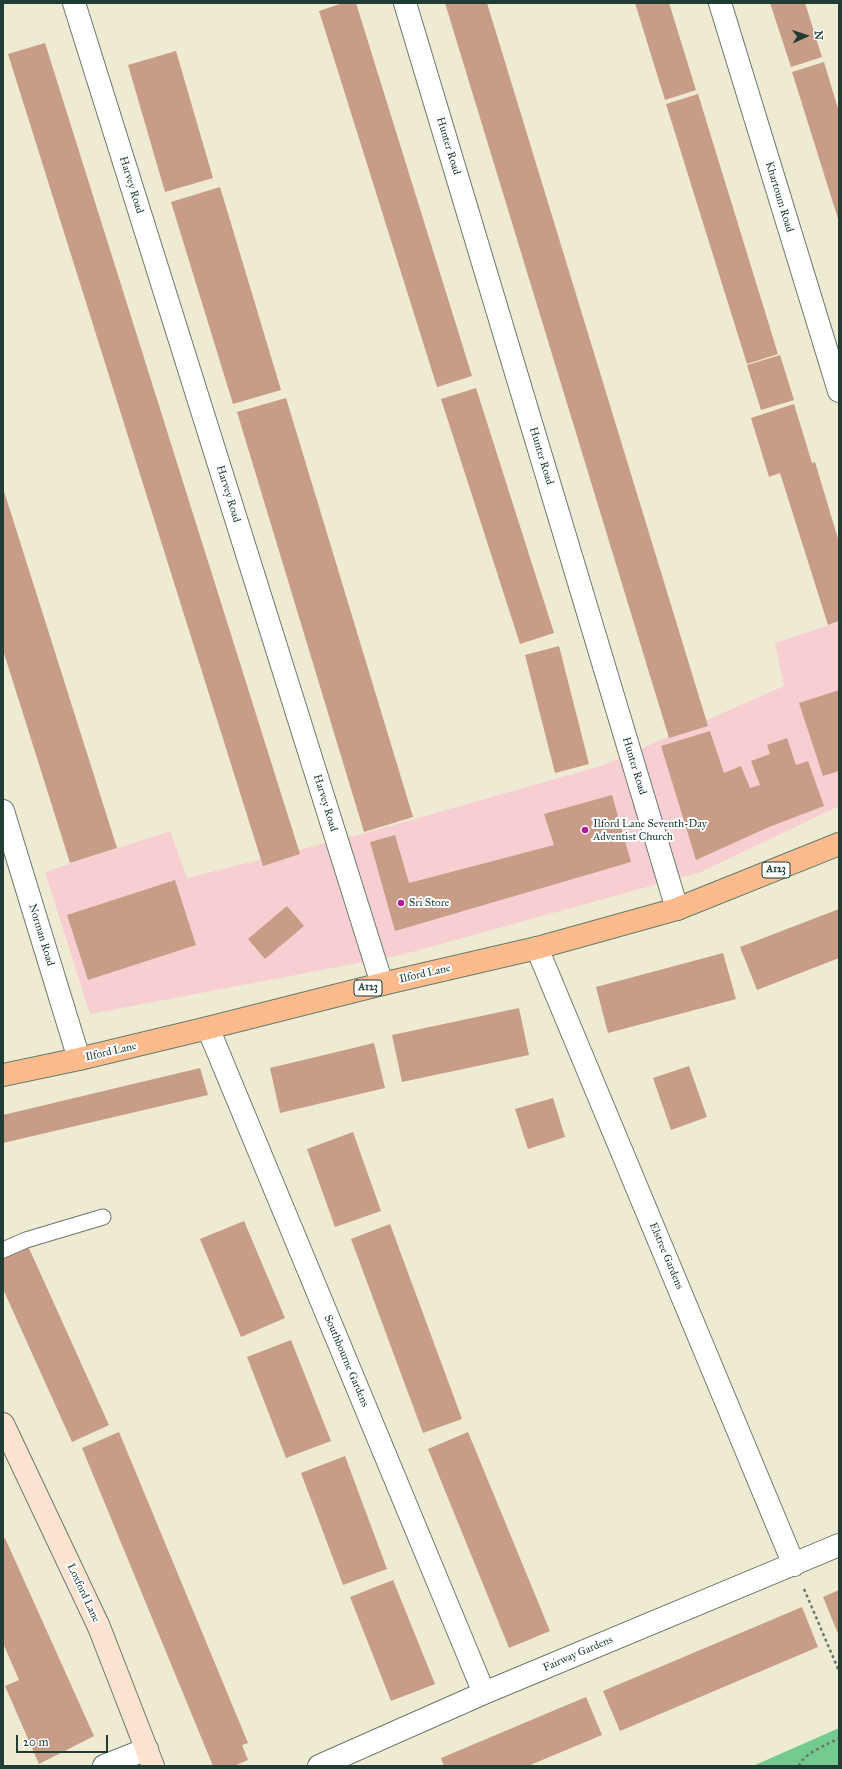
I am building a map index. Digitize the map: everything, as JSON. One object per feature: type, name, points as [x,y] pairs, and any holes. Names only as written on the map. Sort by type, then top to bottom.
[{"type":"main road","name":"Ilford Lane","points":[[3,1075],[79,1059],[382,984],[537,948],[677,909],[839,844]]},
{"type":"street","name":"Harvey Road","points":[[74,3],[382,984]]},
{"type":"street","name":"Hunter Road","points":[[405,3],[677,909]]},
{"type":"street","name":"Khartoum Road","points":[[720,3],[839,391]]},
{"type":"street","name":"Norman Road","points":[[3,811],[79,1059]]},
{"type":"street","name":"Elstree Gardens","points":[[537,948],[794,1565]]},
{"type":"street","name":"Southbourne Gardens","points":[[208,1028],[484,1693]]},
{"type":"street","name":"Loxford Lane","points":[[3,1424],[99,1627],[150,1757]]},
{"type":"street","name":"Fairway Gardens","points":[[319,1766],[484,1693],[839,1545]]},
{"type":"street","points":[[104,1766],[150,1757]]},
{"type":"lane","points":[[3,1250],[26,1240],[103,1216]]},
{"type":"path","points":[[794,1565],[839,1671]]},
{"type":"path","points":[[799,1766],[808,1755],[839,1738]]},
{"type":"shaded area","points":[[839,622],[839,806],[701,872],[401,955],[90,1014],[45,872],[170,831],[187,878],[362,834],[604,765],[784,686],[775,643]]},
{"type":"green space","points":[[839,1728],[839,1766],[753,1766]]},
{"type":"building","points":[[343,3],[356,3],[472,376],[437,387],[319,11]]},
{"type":"building","points":[[445,3],[487,3],[708,726],[669,738]]},
{"type":"building","points":[[635,3],[669,3],[696,90],[665,100]]},
{"type":"building","points":[[770,3],[805,3],[822,57],[791,67]]},
{"type":"building","points":[[45,43],[300,854],[263,866],[8,54]]},
{"type":"building","points":[[176,51],[213,178],[165,192],[128,65]]},
{"type":"building","points":[[824,62],[839,112],[839,222],[792,72]]},
{"type":"building","points":[[698,94],[778,354],[747,364],[666,104]]},
{"type":"building","points":[[220,187],[281,390],[233,404],[171,202]]},
{"type":"building","points":[[780,355],[794,400],[761,410],[747,365]]},
{"type":"building","points":[[476,388],[554,633],[520,644],[441,399]]},
{"type":"building","points":[[286,398],[413,817],[364,832],[237,412]]},
{"type":"building","points":[[794,404],[812,463],[815,462],[839,542],[839,621],[828,625],[780,473],[769,477],[751,418]]},
{"type":"building","points":[[3,488],[117,848],[70,863],[3,650]]},
{"type":"building","points":[[559,646],[589,764],[555,773],[525,655]]},
{"type":"building","points":[[839,690],[839,771],[823,776],[799,703]]},
{"type":"building","points":[[710,731],[724,773],[741,766],[750,788],[760,785],[751,761],[770,754],[767,745],[787,738],[796,765],[808,761],[824,806],[769,827],[696,860],[661,746]]},
{"type":"building","points":[[612,795],[631,862],[395,931],[370,842],[395,835],[409,883],[554,845],[544,814]]},
{"type":"building","points":[[175,880],[196,945],[88,980],[67,915]]},
{"type":"building","points":[[287,906],[304,926],[265,959],[248,939]]},
{"type":"building","points":[[839,909],[839,958],[757,990],[740,947]]},
{"type":"building","points":[[723,953],[736,999],[608,1033],[596,987]]},
{"type":"building","points":[[519,1008],[529,1055],[402,1082],[392,1035]]},
{"type":"building","points":[[374,1043],[385,1088],[280,1113],[270,1068]]},
{"type":"building","points":[[689,1066],[707,1117],[671,1130],[653,1078]]},
{"type":"building","points":[[200,1068],[208,1095],[3,1143],[3,1115]]},
{"type":"building","points":[[553,1098],[565,1137],[528,1149],[515,1109]]},
{"type":"building","points":[[353,1132],[381,1211],[335,1227],[307,1149]]},
{"type":"building","points":[[244,1221],[285,1318],[241,1337],[200,1239]]},
{"type":"building","points":[[390,1224],[462,1419],[423,1433],[351,1239]]},
{"type":"building","points":[[28,1246],[109,1425],[72,1442],[3,1289],[3,1257]]},
{"type":"building","points":[[291,1340],[331,1441],[286,1458],[247,1357]]},
{"type":"building","points":[[119,1432],[248,1743],[242,1745],[248,1760],[234,1766],[213,1766],[82,1448]]},
{"type":"building","points":[[468,1432],[550,1631],[509,1648],[428,1449]]},
{"type":"building","points":[[345,1456],[387,1569],[343,1585],[301,1473]]},
{"type":"building","points":[[5,1538],[94,1736],[39,1764],[5,1686],[19,1680],[3,1643],[3,1539]]},
{"type":"building","points":[[393,1580],[435,1684],[391,1701],[350,1597]]},
{"type":"building","points":[[839,1590],[839,1636],[823,1597]]},
{"type":"building","points":[[802,1607],[818,1647],[620,1731],[603,1691]]},
{"type":"building","points":[[586,1697],[602,1735],[528,1766],[444,1766],[441,1758]]},
{"type":"place","name":"Ilford Lane Seventh-Day Adventist Church","points":[[585,830]]},
{"type":"place","name":"Sri Store","points":[[401,903]]}]
